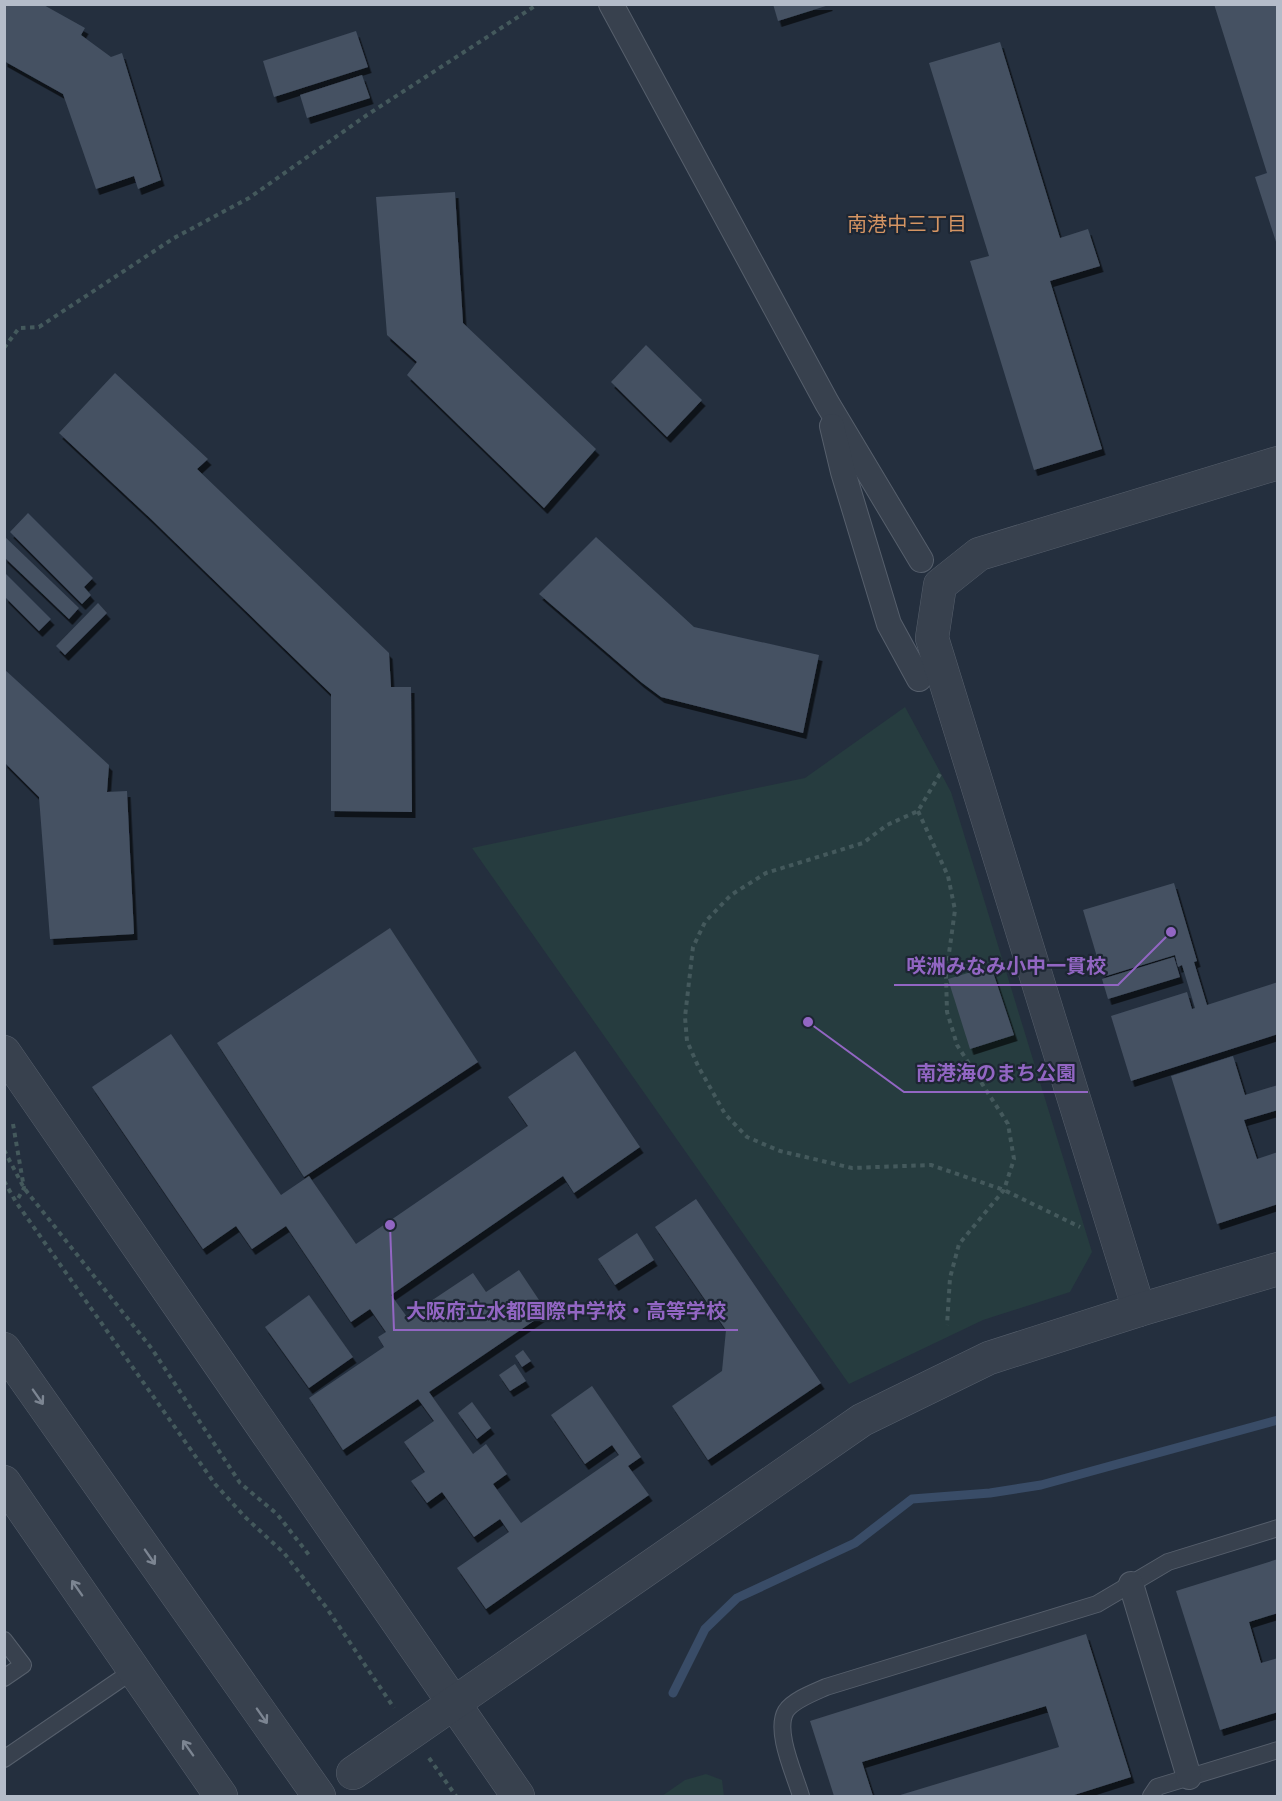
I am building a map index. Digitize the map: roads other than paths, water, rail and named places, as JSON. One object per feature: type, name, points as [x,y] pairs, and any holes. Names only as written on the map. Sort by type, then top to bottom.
[{"type":"street","points":[[611,4],[827,403],[921,560]]},
{"type":"street","points":[[827,403],[843,472],[889,624],[919,679]]},
{"type":"street","points":[[1139,1310],[932,638],[940,585],[979,554],[1278,463]]},
{"type":"street","points":[[4,1052],[518,1797]]},
{"type":"street","points":[[353,1773],[862,1420],[989,1358],[1278,1269]]},
{"type":"street","points":[[4,1349],[319,1797]]},
{"type":"street","points":[[4,1482],[221,1797]]},
{"type":"street","points":[[1131,1584],[1190,1777]]},
{"type":"lane","points":[[801,1797],[781,1731],[786,1711],[803,1697],[826,1687],[1097,1604],[1168,1562],[1278,1528]]},
{"type":"lane","points":[[4,1640],[22,1665],[4,1678]]},
{"type":"lane","points":[[4,1759],[134,1670]]},
{"type":"lane","points":[[1151,1797],[1157,1787],[1278,1750]]},
{"type":"waterway","points":[[673,1693],[705,1629],[737,1598],[855,1543],[912,1499],[990,1493],[1041,1485],[1278,1420]]},
{"type":"place","name":"咲洲みなみ小中一貫校","points":[[1171,932]]},
{"type":"place","name":"南港海のまち公園","points":[[808,1022]]},
{"type":"place","name":"大阪府立水都国際中学校・高等学校","points":[[390,1225]]},
{"type":"district","name":"南港中三丁目","points":[[907,224]]}]
